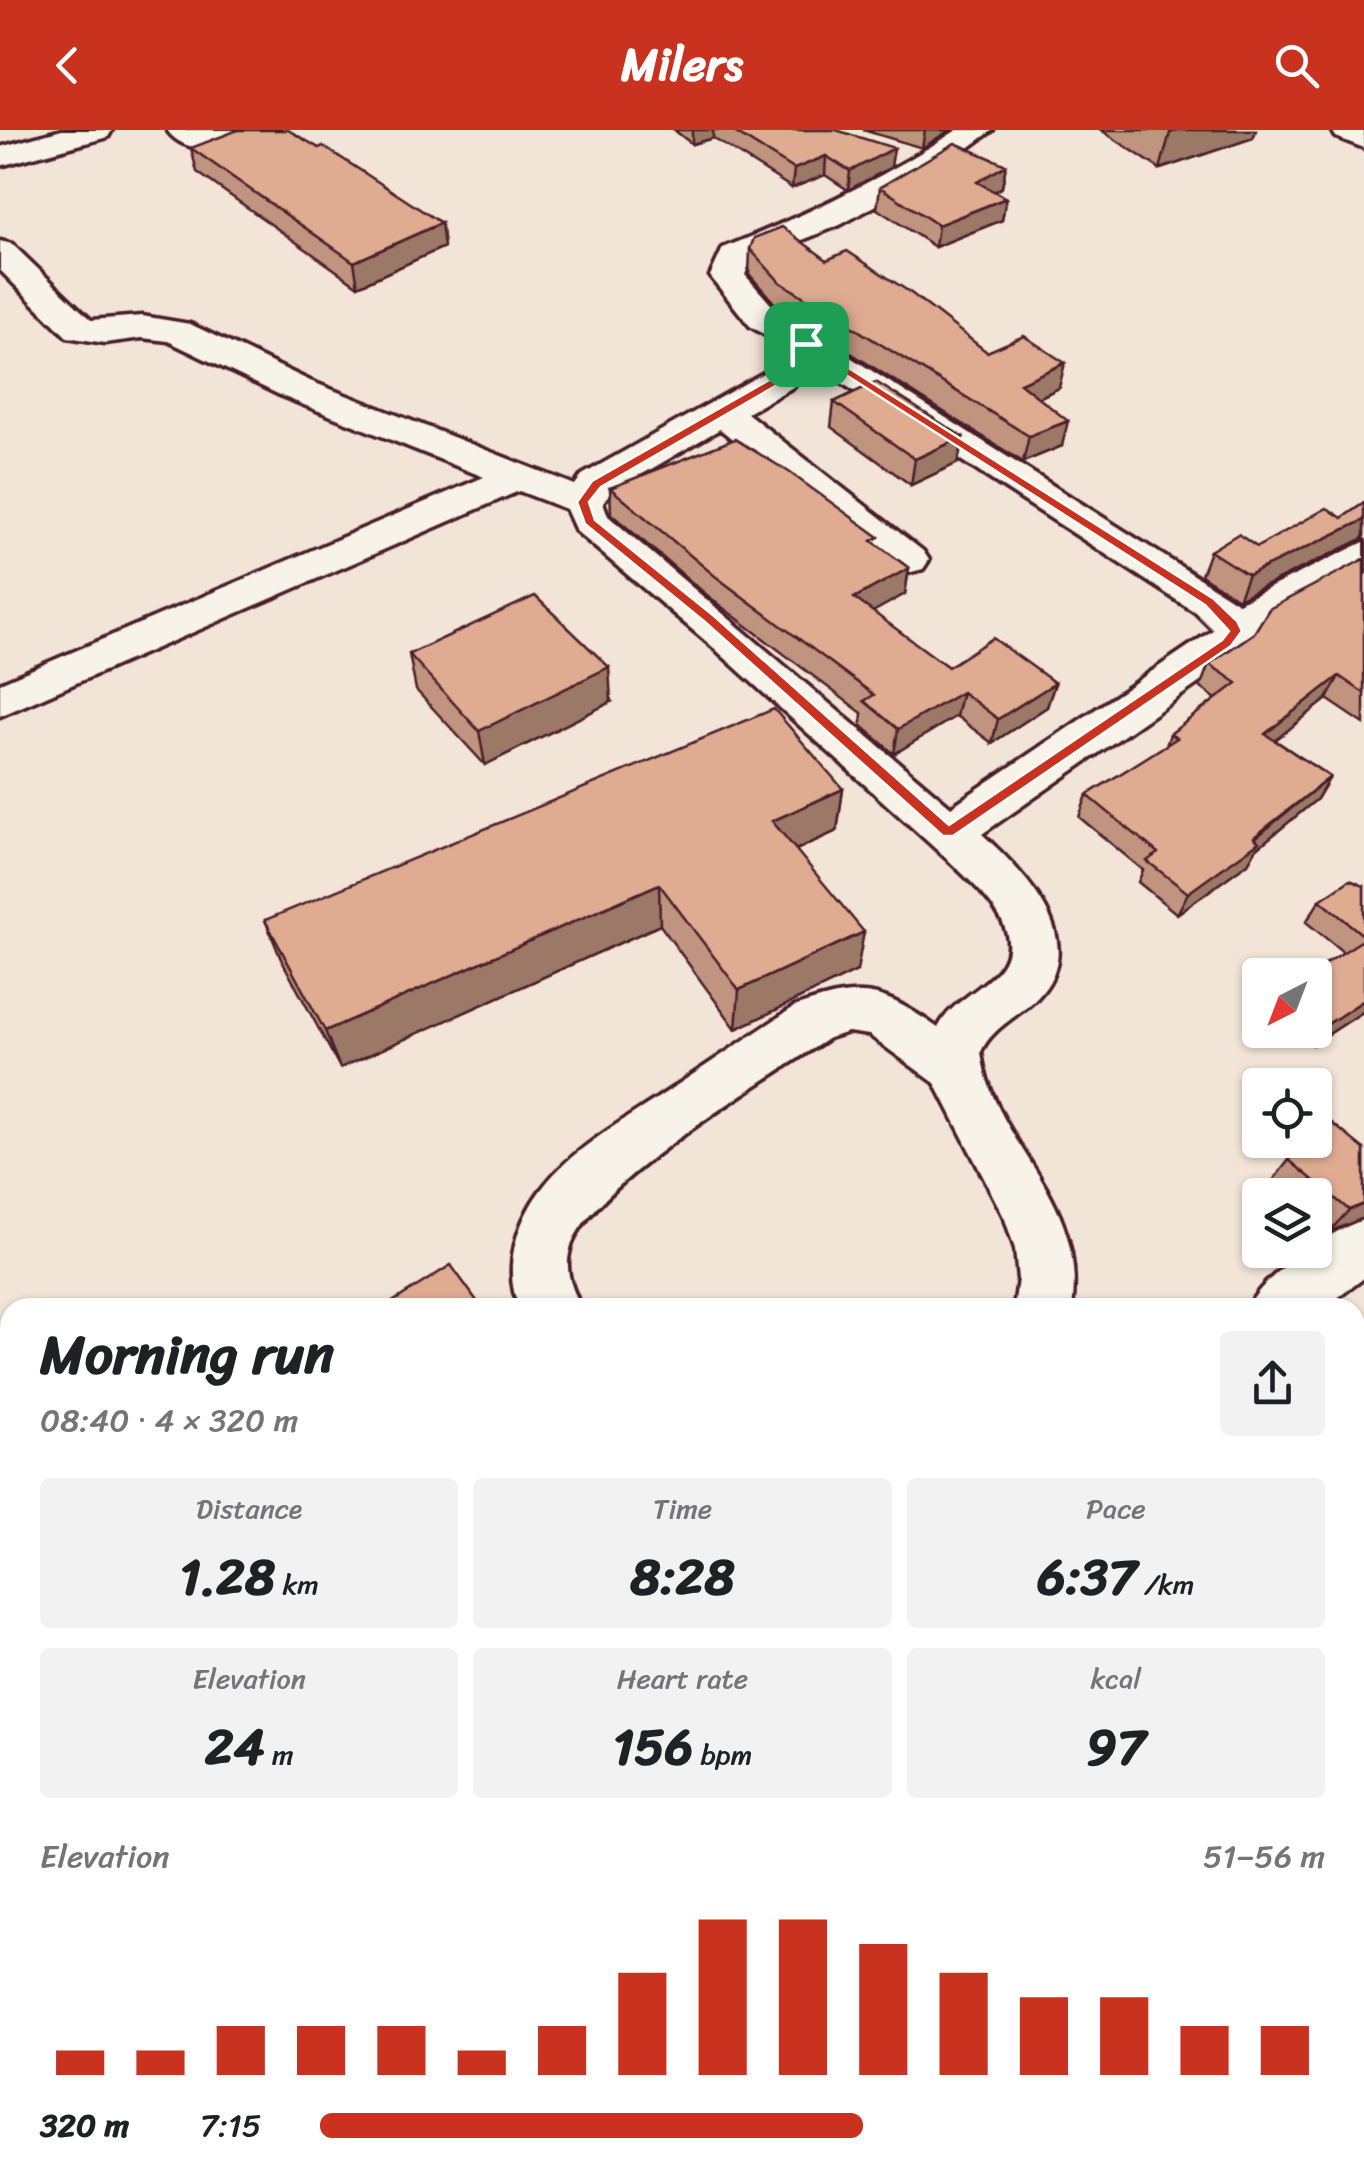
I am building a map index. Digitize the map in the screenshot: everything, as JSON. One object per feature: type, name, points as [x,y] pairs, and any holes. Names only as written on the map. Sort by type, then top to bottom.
[{"type":"street","points":[[0,157],[97,130]]},
{"type":"street","points":[[182,130],[223,142],[265,130]]},
{"type":"street","points":[[948,833],[1227,643],[1235,631],[1233,624],[1210,602],[763,318],[727,276],[735,254],[828,218],[906,158],[978,130]]},
{"type":"street","points":[[1347,130],[1364,139]]},
{"type":"street","points":[[4,261],[80,329],[105,332],[142,327],[177,332],[297,389],[583,502],[590,522],[710,619],[980,862],[1026,919],[1036,946],[1030,969],[971,1021],[957,1044],[955,1069],[973,1110],[1026,1199],[1051,1283],[1046,1298]]},
{"type":"street","points":[[583,502],[596,484],[780,378],[806,344]]},
{"type":"street","points":[[723,414],[908,560]]},
{"type":"street","points":[[0,700],[518,476]]},
{"type":"street","points":[[1233,624],[1364,554]]},
{"type":"street","points":[[546,1298],[539,1286],[541,1250],[564,1204],[620,1152],[812,1022],[848,1011],[881,1016],[955,1069]]},
{"type":"street","points":[[1291,1298],[1364,1245]]},
{"type":"building","points":[[238,130],[288,130],[319,148],[323,146],[441,223],[354,262],[191,148]]},
{"type":"building","points":[[731,130],[836,130],[894,148],[850,171],[826,156],[794,169]]},
{"type":"building","points":[[955,143],[1006,165],[977,182],[1006,198],[938,225],[880,187]]},
{"type":"building","points":[[782,227],[827,260],[847,251],[911,293],[987,352],[1024,336],[1065,363],[1020,383],[1068,421],[1029,436],[780,282],[750,249],[754,238]]},
{"type":"building","points":[[876,382],[963,437],[915,459],[834,402]]},
{"type":"building","points":[[735,439],[789,472],[879,537],[872,541],[909,568],[854,598],[948,667],[993,638],[1055,683],[998,719],[962,692],[898,729],[864,701],[874,695],[715,576],[610,488]]},
{"type":"building","points":[[1364,503],[1364,520],[1248,575],[1210,551],[1238,534],[1257,547],[1327,508],[1342,518]]},
{"type":"building","points":[[1364,559],[1364,693],[1339,676],[1265,734],[1330,777],[1254,837],[1259,842],[1188,893],[1147,861],[1158,853],[1087,795],[1177,738],[1170,734],[1237,683],[1209,664],[1254,633],[1269,609]]},
{"type":"building","points":[[535,596],[609,667],[479,731],[409,654]]},
{"type":"building","points":[[774,709],[843,789],[772,821],[864,932],[739,990],[659,884],[325,1031],[265,920]]},
{"type":"building","points":[[1350,880],[1364,886],[1364,936],[1320,900]]},
{"type":"building","points":[[1364,939],[1364,1000],[1332,1021],[1332,960]]},
{"type":"building","points":[[1332,1123],[1364,1149],[1364,1204],[1349,1210],[1332,1196],[1332,1178],[1311,1178],[1289,1160],[1332,1158]]},
{"type":"building","points":[[451,1265],[475,1298],[399,1298]]},
{"type":"route","points":[[806,344],[1210,602],[1233,624],[1235,631],[1227,643],[948,833],[710,619],[590,522],[583,502],[596,484],[780,378],[806,344]]}]
